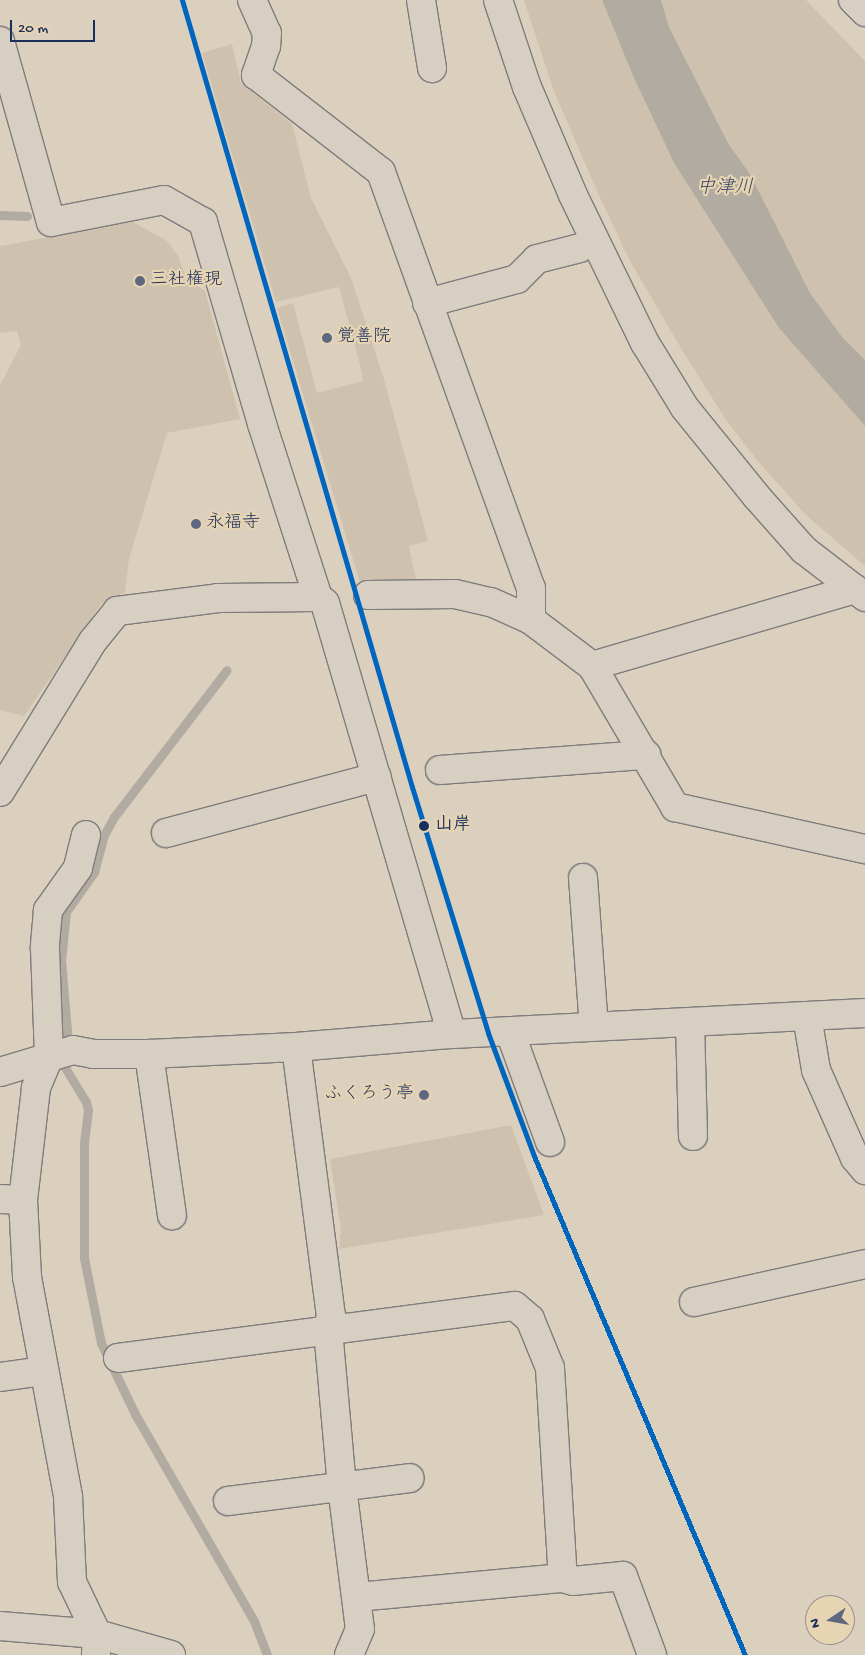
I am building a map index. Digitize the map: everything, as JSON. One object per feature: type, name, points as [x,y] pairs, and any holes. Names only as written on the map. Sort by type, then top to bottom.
[{"type":"street","points":[[252,0],[267,32],[266,46],[256,75],[380,172],[531,588],[531,620]]},
{"type":"street","points":[[421,0],[432,68]]},
{"type":"street","points":[[498,0],[527,87],[573,195],[646,343],[685,408],[757,497],[804,550],[860,593]]},
{"type":"street","points":[[853,0],[865,12]]},
{"type":"street","points":[[0,40],[4,72],[51,222],[164,200],[203,222],[259,415],[318,597],[325,603],[452,1034]]},
{"type":"street","points":[[427,303],[517,279],[537,259],[580,248]]},
{"type":"street","points":[[592,666],[860,593]]},
{"type":"street","points":[[368,595],[455,594],[491,602],[531,620],[592,666],[675,807],[865,849]]},
{"type":"street","points":[[0,792],[93,641],[118,611],[218,598],[318,597]]},
{"type":"street","points":[[440,770],[646,755]]},
{"type":"street","points":[[166,833],[377,777]]},
{"type":"street","points":[[86,835],[78,868],[48,910],[45,948],[49,1057],[36,1088],[12,1200],[68,1497],[72,1582],[97,1645]]},
{"type":"street","points":[[583,878],[594,1027]]},
{"type":"street","points":[[0,1072],[73,1050],[93,1054],[149,1054],[296,1047],[452,1034],[865,1013]]},
{"type":"street","points":[[807,1016],[816,1070],[855,1158],[865,1170]]},
{"type":"street","points":[[690,1022],[693,1136]]},
{"type":"street","points":[[510,1032],[550,1142]]},
{"type":"street","points":[[296,1047],[330,1315],[328,1330],[342,1487],[360,1630],[349,1655]]},
{"type":"street","points":[[149,1054],[172,1215]]},
{"type":"street","points":[[694,1302],[865,1264]]},
{"type":"street","points":[[118,1358],[515,1306],[530,1319],[550,1368],[563,1578]]},
{"type":"street","points":[[0,1377],[44,1371]]},
{"type":"street","points":[[228,1501],[410,1478]]},
{"type":"street","points":[[357,1597],[563,1578],[573,1581],[623,1576],[652,1655]]},
{"type":"street","points":[[0,1626],[97,1645],[171,1655]]},
{"type":"shaded area","points":[[524,0],[602,0],[633,76],[674,163],[779,328],[865,426],[865,566],[805,514],[757,460],[726,420],[682,350],[630,261],[597,191],[553,89]]},
{"type":"shaded area","points":[[661,0],[806,0],[865,61],[865,360],[843,338],[810,293],[750,174],[728,143],[669,27]]},
{"type":"shaded area","points":[[232,44],[241,83],[292,124],[311,198],[351,278],[384,379],[428,541],[409,546],[416,579],[361,586],[277,308],[293,303],[317,393],[363,381],[361,369],[339,287],[276,302],[202,53]]},
{"type":"shaded area","points":[[133,222],[167,241],[178,256],[186,278],[205,291],[240,419],[167,433],[129,559],[125,593],[102,603],[24,716],[0,710],[0,385],[21,345],[17,331],[0,333],[0,246]]},
{"type":"shaded area","points":[[511,1125],[544,1215],[339,1249],[341,1230],[330,1159]]},
{"type":"water","name":"中津川","points":[[602,0],[661,0],[669,27],[728,143],[750,174],[810,293],[843,338],[865,360],[865,426],[779,328],[674,163],[633,76]]},
{"type":"waterway","points":[[0,215],[27,216]]},
{"type":"waterway","points":[[68,1042],[61,961],[66,912],[94,872],[104,835],[114,817],[227,670]]},
{"type":"waterway","points":[[61,1061],[86,1102],[88,1110],[84,1145],[84,1258],[101,1343],[135,1414],[254,1621],[267,1655]]},
{"type":"transit line","points":[[182,0],[412,787],[488,1033],[534,1156],[745,1655]]},
{"type":"place","name":"三社権現","points":[[140,281]]},
{"type":"place","name":"覚善院","points":[[327,338]]},
{"type":"place","name":"永福寺","points":[[196,524]]},
{"type":"place","name":"山岸","points":[[424,826]]},
{"type":"place","name":"ふくろう亭","points":[[424,1095]]}]
